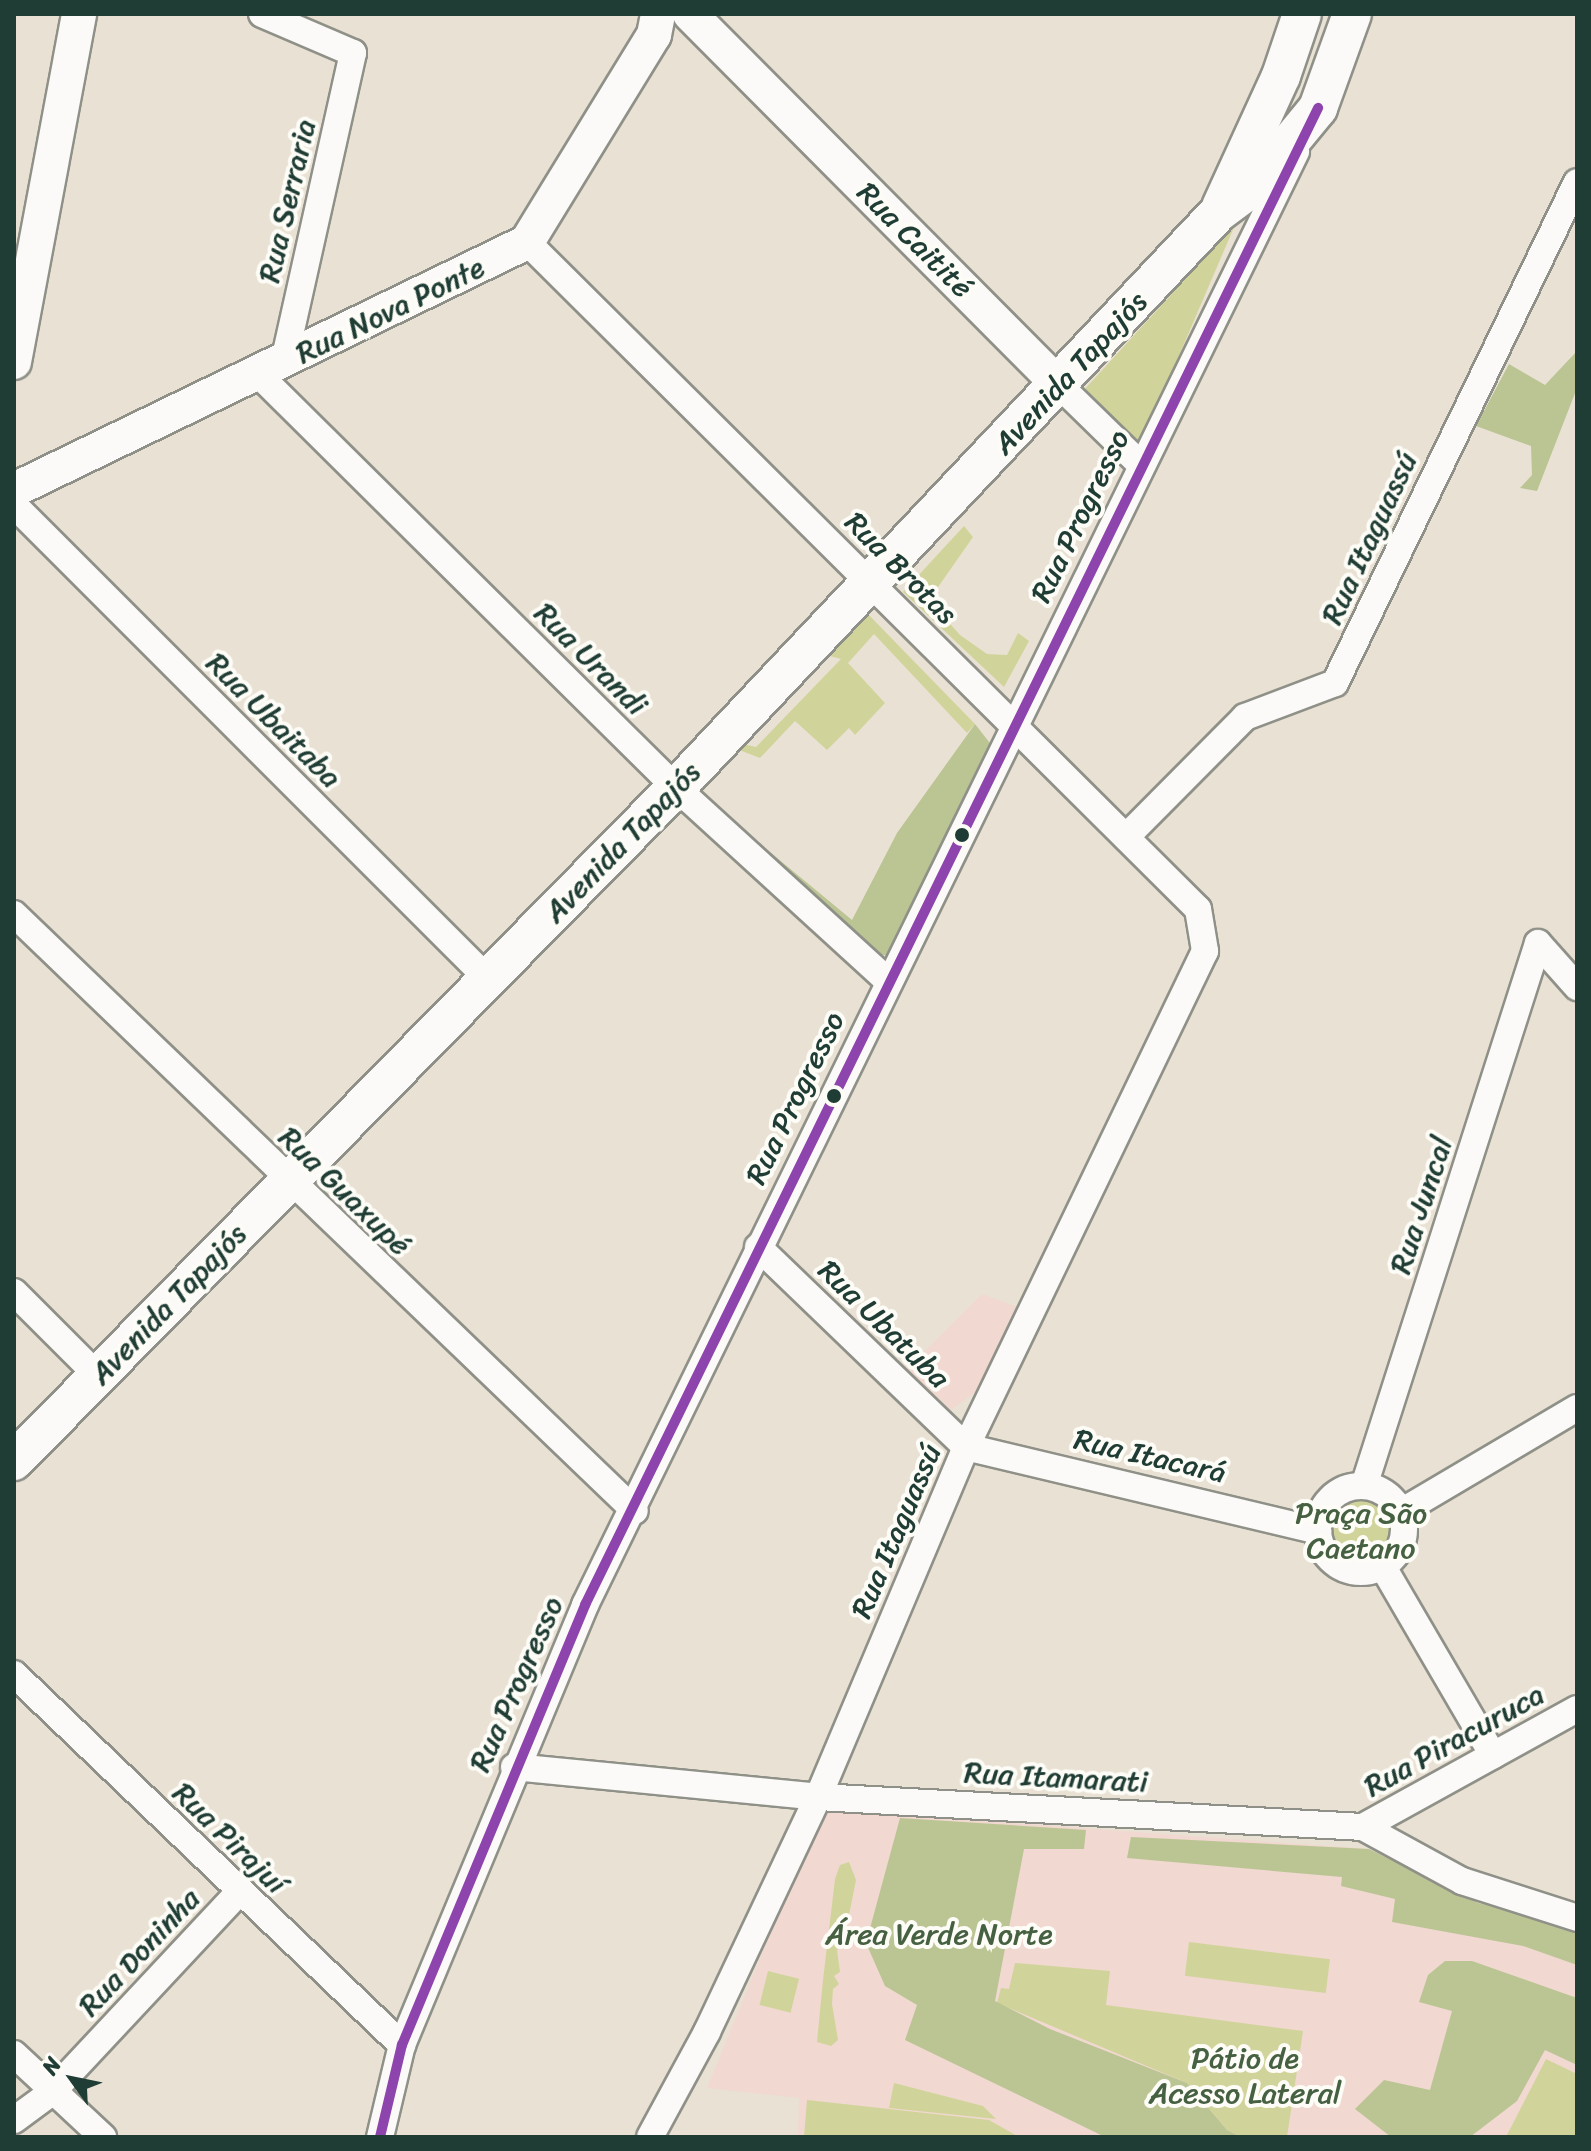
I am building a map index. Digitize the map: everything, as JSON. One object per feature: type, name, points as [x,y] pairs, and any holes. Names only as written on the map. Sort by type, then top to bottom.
[{"type":"main road","points":[[1219,212],[1302,14]]},
{"type":"main road","points":[[1219,212],[1254,186],[1318,108],[1352,14]]},
{"type":"main road","name":"Avenida Tapajós","points":[[14,1461],[676,787],[1060,386],[1219,212]]},
{"type":"street","points":[[14,362],[79,14]]},
{"type":"street","name":"Rua Serraria","points":[[262,14],[353,53],[270,367]]},
{"type":"street","points":[[527,242],[654,35],[658,14]]},
{"type":"street","name":"Rua Caitité","points":[[707,22],[1060,386],[1141,465]]},
{"type":"street","name":"Rua Progresso","points":[[380,2137],[402,2045],[514,1767],[585,1605],[635,1511],[758,1247],[1318,108]]},
{"type":"street","name":"Rua Itaguassú","points":[[1126,837],[1245,717],[1335,683],[1577,182]]},
{"type":"street","name":"Rua Nova Ponte","points":[[14,490],[527,242]]},
{"type":"street","name":"Rua Brotas","points":[[527,242],[1198,909],[1205,951]]},
{"type":"street","name":"Rua Urandi","points":[[270,367],[676,787],[888,981]]},
{"type":"street","name":"Rua Ubaitaba","points":[[14,505],[489,980]]},
{"type":"street","name":"Rua Guaxupé","points":[[14,914],[287,1181],[635,1511]]},
{"type":"street","name":"Rua Juncal","points":[[1364,1486],[1538,943],[1577,987]]},
{"type":"street","name":"Rua Itaguassú","points":[[650,2137],[707,2032],[818,1797],[966,1447],[1205,951]]},
{"type":"street","name":"Rua Ubatuba","points":[[758,1247],[966,1447]]},
{"type":"street","points":[[14,1292],[98,1376]]},
{"type":"street","points":[[1401,1512],[1577,1408]]},
{"type":"street","name":"Rua Itacará","points":[[966,1447],[1318,1531]]},
{"type":"street","points":[[1364,1486],[1386,1494],[1401,1512],[1400,1549],[1383,1567],[1354,1573],[1340,1568],[1325,1553],[1318,1531],[1326,1504],[1350,1488],[1364,1486]]},
{"type":"street","points":[[1383,1567],[1493,1755]]},
{"type":"street","name":"Rua Pirajuí","points":[[14,1674],[402,2045]]},
{"type":"street","name":"Rua Piracuruca","points":[[1363,1827],[1577,1709]]},
{"type":"street","name":"Rua Itamarati","points":[[514,1767],[818,1797],[1363,1827],[1462,1881],[1577,1918]]},
{"type":"street","name":"Rua Doninha","points":[[14,2120],[52,2092],[239,1892]]},
{"type":"street","points":[[14,2054],[103,2137]]},
{"type":"shaded area","points":[[982,1294],[1028,1311],[985,1385],[951,1410],[907,1369]]},
{"type":"shaded area","points":[[821,1809],[1369,1849],[1478,1903],[1577,1924],[1577,2137],[798,2137],[799,2098],[707,2088]]},
{"type":"green space","points":[[1235,225],[1141,444],[1083,391]]},
{"type":"green space","points":[[1577,351],[1577,388],[1537,491],[1520,488],[1532,475],[1531,446],[1476,426],[1509,364],[1545,385]]},
{"type":"green space","points":[[964,526],[973,537],[929,600],[960,635],[987,654],[1007,655],[1018,633],[1029,641],[1004,687],[903,592]]},
{"type":"green space","points":[[864,610],[975,724],[967,733],[874,634],[848,663],[885,703],[855,735],[849,728],[827,750],[795,721],[760,758],[734,748],[738,743],[756,747],[841,659],[822,654]]},
{"type":"green space","points":[[975,724],[993,747],[890,956],[871,953],[761,852],[765,848],[852,920],[897,833]]},
{"type":"green space","name":"Praça São Caetano","points":[[1361,1492],[1375,1495],[1388,1503],[1396,1516],[1399,1530],[1396,1544],[1388,1557],[1375,1565],[1361,1568],[1347,1565],[1334,1557],[1326,1544],[1323,1530],[1326,1516],[1334,1503],[1347,1495]]},
{"type":"green space","name":"Área Verde Norte","points":[[900,1818],[1086,1830],[1084,1849],[1024,1849],[995,2001],[1050,2029],[1187,2083],[1227,2130],[1241,2137],[1105,2137],[905,2040],[917,2005],[885,1986],[866,1943]]},
{"type":"green space","points":[[1131,1837],[1369,1849],[1478,1903],[1577,1924],[1577,1965],[1523,1946],[1392,1922],[1395,1899],[1341,1886],[1342,1877],[1127,1858]]},
{"type":"green space","points":[[849,1862],[856,1880],[843,1945],[837,1950],[840,1972],[834,1976],[839,1984],[833,1989],[832,2004],[838,2040],[831,2046],[817,2042],[823,1980],[835,1879],[840,1865]]},
{"type":"green space","points":[[1189,1942],[1330,1959],[1326,1993],[1185,1976]]},
{"type":"green space","points":[[1445,1961],[1472,1961],[1577,1998],[1577,2065],[1545,2050],[1517,2101],[1470,2137],[1391,2137],[1355,2109],[1384,2080],[1430,2090],[1452,2011],[1419,2002],[1428,1975]]},
{"type":"green space","name":"Pátio de Acesso Lateral","points":[[1015,1963],[1110,1971],[1106,2005],[1303,2031],[1287,2137],[1241,2137],[1227,2130],[1187,2083],[997,2003],[1001,1988],[1009,1989]]},
{"type":"green space","points":[[768,1971],[799,1979],[791,2013],[760,2005]]},
{"type":"green space","points":[[1546,2059],[1577,2074],[1577,2137],[1506,2137]]},
{"type":"green space","points":[[894,2083],[983,2106],[996,2119],[889,2108]]},
{"type":"green space","points":[[807,2100],[989,2120],[1019,2137],[804,2137]]},
{"type":"transit line","points":[[380,2137],[402,2045],[585,1605],[1318,108]]}]
